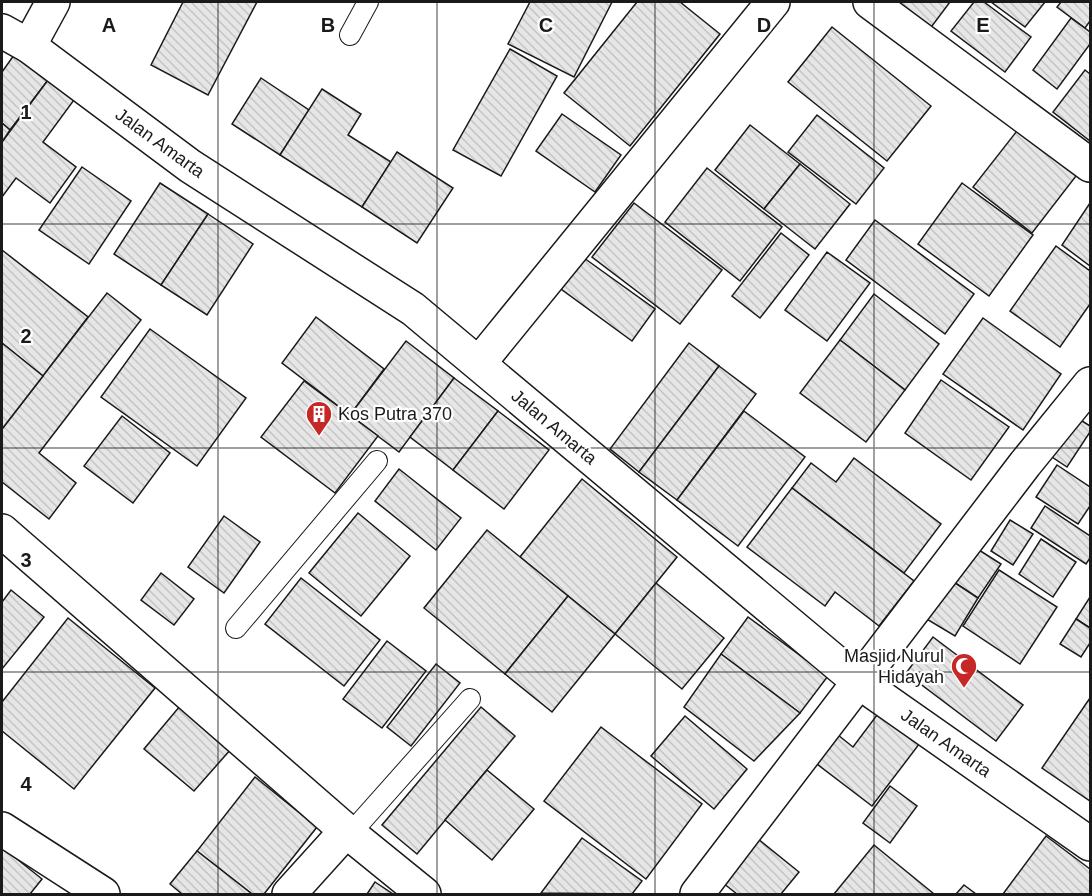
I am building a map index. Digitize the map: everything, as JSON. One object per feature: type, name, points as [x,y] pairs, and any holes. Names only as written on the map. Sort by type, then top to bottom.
[{"type":"street","points":[[15,39],[53,2]]},
{"type":"street","points":[[480,362],[773,2]]},
{"type":"street","points":[[870,2],[1090,165]]},
{"type":"street","name":"Jalan Amarta","points":[[15,39],[190,166],[413,309],[480,362],[507,388],[859,682],[1090,844]]},
{"type":"street","points":[[698,894],[1025,464],[1090,384]]},
{"type":"street","points":[[2,531],[347,833],[424,894]]},
{"type":"street","points":[[2,829],[103,894]]},
{"type":"street","points":[[289,894],[347,833]]},
{"type":"lane","points":[[350,35],[368,2]]},
{"type":"lane","points":[[236,628],[376,461]]},
{"type":"lane","points":[[347,833],[470,699]]},
{"type":"building","points":[[183,2],[257,2],[208,95],[151,65]]},
{"type":"building","points":[[530,2],[612,2],[574,77],[508,44]]},
{"type":"building","points":[[637,2],[680,2],[720,34],[630,146],[564,93]]},
{"type":"building","points":[[892,2],[950,2],[929,30]]},
{"type":"building","points":[[974,2],[984,2],[1031,37],[1005,72],[951,31]]},
{"type":"building","points":[[991,2],[1045,2],[1025,27]]},
{"type":"building","points":[[1061,2],[1090,2],[1090,21],[1085,28],[1057,7]]},
{"type":"building","points":[[1071,18],[1090,32],[1090,44],[1057,89],[1033,70]]},
{"type":"building","points":[[832,27],[931,106],[887,161],[788,82]]},
{"type":"building","points":[[510,49],[557,76],[501,176],[453,150]]},
{"type":"building","points":[[14,55],[48,80],[10,130],[2,123],[2,72]]},
{"type":"building","points":[[1085,70],[1090,74],[1090,141],[1053,112]]},
{"type":"building","points":[[261,78],[309,110],[280,155],[232,124]]},
{"type":"building","points":[[48,80],[74,100],[43,142],[76,167],[50,203],[16,178],[2,197],[2,142]]},
{"type":"building","points":[[322,89],[361,114],[348,135],[391,162],[362,207],[280,155]]},
{"type":"building","points":[[562,114],[621,155],[595,192],[536,151]]},
{"type":"building","points":[[817,115],[884,168],[856,204],[788,152]]},
{"type":"building","points":[[1024,122],[1083,167],[1032,233],[973,187]]},
{"type":"building","points":[[2,123],[10,130],[2,142]]},
{"type":"building","points":[[750,125],[800,164],[764,209],[715,170]]},
{"type":"building","points":[[397,152],[453,188],[417,243],[362,207]]},
{"type":"building","points":[[800,164],[850,204],[815,249],[764,209]]},
{"type":"building","points":[[82,167],[131,201],[89,264],[39,230]]},
{"type":"building","points":[[707,168],[782,227],[740,281],[665,222]]},
{"type":"building","points":[[160,183],[208,214],[161,285],[114,254]]},
{"type":"building","points":[[962,183],[1033,235],[989,296],[918,244]]},
{"type":"building","points":[[634,203],[722,270],[680,324],[592,257]]},
{"type":"building","points":[[1090,203],[1090,266],[1062,245]]},
{"type":"building","points":[[208,214],[253,244],[207,315],[161,285]]},
{"type":"building","points":[[875,220],[974,294],[945,334],[846,260]]},
{"type":"building","points":[[781,233],[809,255],[760,318],[732,296]]},
{"type":"building","points":[[1056,246],[1090,271],[1090,304],[1060,347],[1010,311]]},
{"type":"building","points":[[2,250],[88,317],[43,376],[2,343]]},
{"type":"building","points":[[827,252],[870,283],[827,341],[785,310]]},
{"type":"building","points":[[584,258],[655,309],[632,341],[561,289]]},
{"type":"building","points":[[107,293],[141,320],[39,453],[76,483],[49,519],[2,482],[2,429]]},
{"type":"building","points":[[874,294],[939,344],[905,390],[840,340]]},
{"type":"building","points":[[316,317],[384,369],[350,415],[282,363]]},
{"type":"building","points":[[983,318],[1061,374],[1023,430],[943,374]]},
{"type":"building","points":[[150,329],[246,398],[197,466],[101,397]]},
{"type":"building","points":[[840,340],[905,390],[866,442],[800,393]]},
{"type":"building","points":[[406,341],[454,378],[399,452],[350,415]]},
{"type":"building","points":[[2,343],[43,376],[2,429]]},
{"type":"building","points":[[689,343],[719,366],[639,472],[610,449]]},
{"type":"building","points":[[719,366],[756,394],[677,500],[639,472]]},
{"type":"building","points":[[454,378],[498,411],[453,470],[410,437]]},
{"type":"building","points":[[941,380],[1009,427],[971,480],[905,433]]},
{"type":"building","name":"Kos Putra 370","points":[[304,381],[378,436],[335,493],[261,437]]},
{"type":"building","points":[[498,411],[549,450],[504,509],[453,470]]},
{"type":"building","points":[[744,411],[805,457],[738,546],[677,500]]},
{"type":"building","points":[[1071,414],[1090,426],[1090,432],[1067,467],[1046,453]]},
{"type":"building","points":[[122,416],[170,453],[133,503],[84,466]]},
{"type":"building","points":[[854,458],[941,524],[904,573],[792,488],[811,463],[836,482]]},
{"type":"building","points":[[1057,465],[1090,487],[1090,506],[1078,524],[1036,497]]},
{"type":"building","points":[[399,469],[461,518],[436,550],[375,501]]},
{"type":"building","points":[[582,479],[677,557],[615,634],[520,557]]},
{"type":"building","points":[[792,488],[914,581],[879,626],[835,592],[825,606],[747,547]]},
{"type":"building","points":[[1045,506],[1090,536],[1090,558],[1086,564],[1031,528]]},
{"type":"building","points":[[358,513],[410,556],[361,616],[309,573]]},
{"type":"building","points":[[224,516],[260,542],[224,593],[188,567]]},
{"type":"building","points":[[1010,520],[1033,534],[1013,565],[991,551]]},
{"type":"building","points":[[487,530],[568,596],[505,674],[424,608]]},
{"type":"building","points":[[1041,539],[1076,562],[1053,597],[1019,574]]},
{"type":"building","points":[[968,543],[1001,564],[978,598],[946,577]]},
{"type":"building","points":[[999,570],[1057,607],[1020,664],[963,626]]},
{"type":"building","points":[[161,573],[194,599],[174,625],[141,600]]},
{"type":"building","points":[[946,577],[978,598],[955,636],[920,615]]},
{"type":"building","points":[[301,578],[380,640],[344,686],[265,624]]},
{"type":"building","points":[[656,583],[724,638],[682,689],[615,634]]},
{"type":"building","points":[[11,590],[44,617],[2,669],[2,602]]},
{"type":"building","points":[[568,596],[615,634],[552,712],[505,674]]},
{"type":"building","points":[[1090,597],[1090,628],[1076,619]]},
{"type":"building","points":[[748,617],[828,676],[800,713],[721,654]]},
{"type":"building","points":[[68,618],[155,688],[74,789],[2,731],[2,702]]},
{"type":"building","points":[[1076,619],[1090,628],[1090,643],[1081,657],[1060,644]]},
{"type":"building","name":"Masjid Nurul Hidayah","points":[[933,637],[1023,705],[996,741],[906,673]]},
{"type":"building","points":[[387,641],[426,671],[382,728],[343,699]]},
{"type":"building","points":[[721,654],[800,713],[754,761],[684,707]]},
{"type":"building","points":[[436,664],[460,683],[411,746],[387,727]]},
{"type":"building","points":[[1090,698],[1090,801],[1042,768]]},
{"type":"building","points":[[180,706],[231,749],[194,791],[144,749]]},
{"type":"building","points":[[481,707],[515,736],[417,854],[382,825]]},
{"type":"building","points":[[880,711],[920,743],[872,806],[817,764],[838,735],[853,747]]},
{"type":"building","points":[[685,716],[747,769],[714,809],[651,756]]},
{"type":"building","points":[[601,727],[702,804],[646,879],[544,801]]},
{"type":"building","points":[[487,770],[534,809],[492,860],[445,820]]},
{"type":"building","points":[[255,777],[317,827],[264,894],[252,894],[197,851]]},
{"type":"building","points":[[890,786],[917,806],[890,843],[863,823]]},
{"type":"building","points":[[1046,836],[1090,869],[1090,894],[1003,894]]},
{"type":"building","points":[[582,838],[642,881],[632,894],[541,893]]},
{"type":"building","points":[[758,839],[799,872],[781,894],[737,894],[723,883]]},
{"type":"building","points":[[874,845],[934,894],[834,894]]},
{"type":"building","points":[[2,847],[42,879],[30,894],[2,894]]},
{"type":"building","points":[[197,851],[252,894],[182,894],[170,884]]},
{"type":"building","points":[[375,882],[393,894],[367,894]]},
{"type":"building","points":[[964,885],[976,894],[956,894]]},
{"type":"place","name":"Kos Putra 370","points":[[319,437]]},
{"type":"place","name":"Masjid Nurul Hidayah","points":[[964,689]]}]
